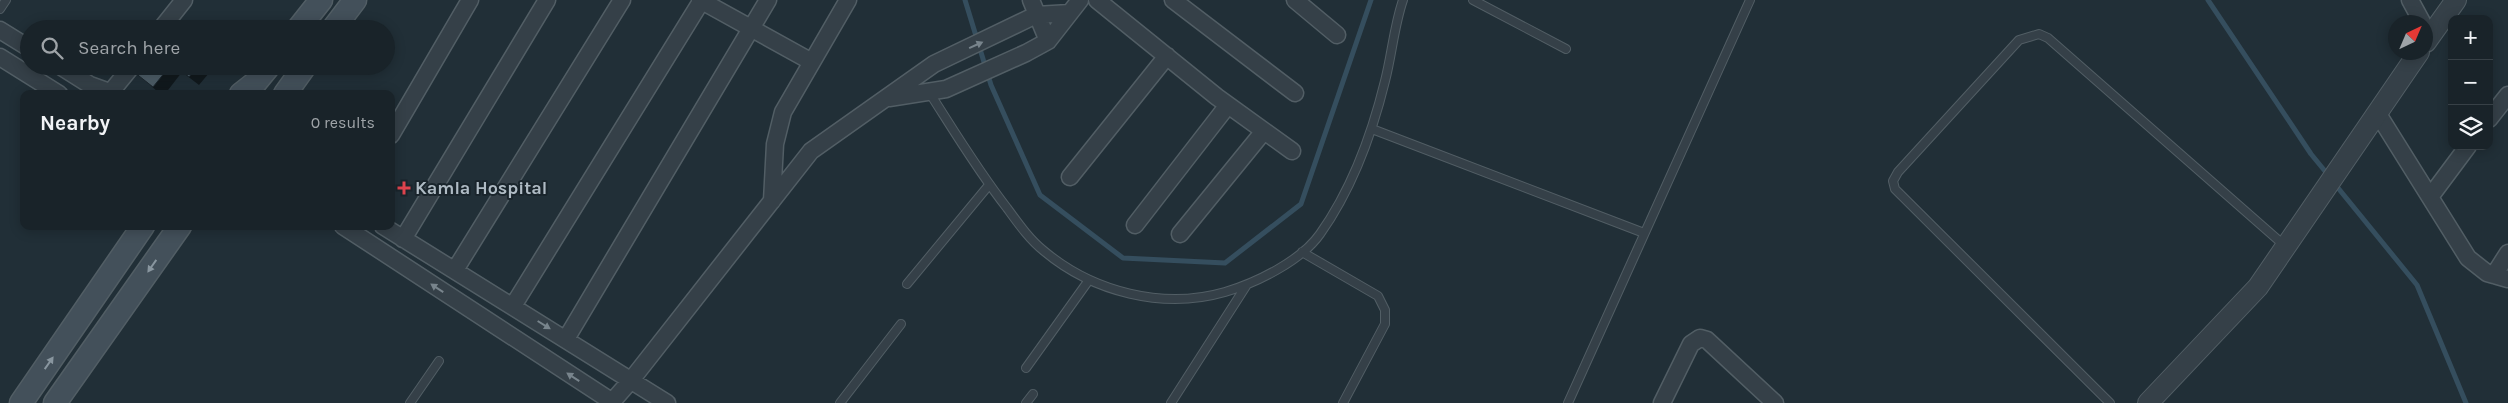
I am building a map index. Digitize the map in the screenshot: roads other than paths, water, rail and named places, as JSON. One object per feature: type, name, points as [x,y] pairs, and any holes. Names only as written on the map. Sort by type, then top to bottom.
[{"type":"main road","points":[[305,20],[321,0]]},
{"type":"main road","points":[[340,20],[355,0]]},
{"type":"main road","points":[[247,90],[262,75]]},
{"type":"main road","points":[[288,90],[299,75]]},
{"type":"main road","points":[[21,403],[140,230]]},
{"type":"main road","points":[[55,403],[177,230]]},
{"type":"street","points":[[169,20],[184,0]]},
{"type":"street","points":[[395,128],[470,0]]},
{"type":"street","points":[[403,239],[547,0]]},
{"type":"street","points":[[455,270],[622,0]]},
{"type":"street","points":[[513,306],[701,0],[812,62]]},
{"type":"street","points":[[566,339],[750,27],[768,0]]},
{"type":"street","points":[[772,202],[778,125],[782,112],[848,0]]},
{"type":"street","points":[[1097,0],[1228,105],[1292,151]]},
{"type":"street","points":[[1174,0],[1295,93]]},
{"type":"street","points":[[1294,0],[1337,35]]},
{"type":"street","points":[[2410,0],[2416,15]]},
{"type":"street","points":[[2433,27],[2456,0]]},
{"type":"street","points":[[349,230],[612,403],[811,150],[934,64],[1018,26],[1034,8],[1075,6]]},
{"type":"street","points":[[885,99],[946,89],[1026,53],[1048,41],[1075,6]]},
{"type":"street","points":[[1034,8],[1048,41]]},
{"type":"street","points":[[0,30],[20,42]]},
{"type":"street","points":[[1070,177],[1167,56]]},
{"type":"street","points":[[0,57],[20,70]]},
{"type":"street","points":[[2148,403],[2258,286],[2305,216],[2378,114],[2410,60]]},
{"type":"street","points":[[29,75],[53,90]]},
{"type":"street","points":[[74,75],[90,85],[104,90]]},
{"type":"street","points":[[115,90],[126,75]]},
{"type":"street","points":[[2493,114],[2508,95]]},
{"type":"street","points":[[1135,225],[1228,105]]},
{"type":"street","points":[[2378,114],[2468,258],[2476,266],[2501,277],[2508,253]]},
{"type":"street","points":[[1180,234],[1264,131]]},
{"type":"street","points":[[2430,197],[2465,150]]},
{"type":"street","points":[[389,230],[632,379],[667,403]]},
{"type":"street","points":[[1662,403],[1691,344],[1700,338],[1707,340],[1775,403]]},
{"type":"lane","points":[[0,9],[6,0]]},
{"type":"lane","points":[[928,92],[989,185],[1024,231],[1044,251],[1089,280],[1133,295],[1154,300],[1205,298],[1246,286],[1302,252],[1319,235],[1340,200],[1372,128],[1403,0]]},
{"type":"lane","points":[[1473,0],[1566,49]]},
{"type":"lane","points":[[1568,403],[1750,0]]},
{"type":"lane","points":[[2110,403],[1895,189],[1893,181],[1898,172],[2019,40],[2040,34],[2048,38],[2285,246]]},
{"type":"lane","points":[[1372,128],[1644,234]]},
{"type":"lane","points":[[906,284],[989,185]]},
{"type":"lane","points":[[1302,252],[1378,296],[1385,310],[1385,324],[1343,403]]},
{"type":"lane","points":[[1026,368],[1089,280]]},
{"type":"lane","points":[[1171,403],[1246,286]]},
{"type":"lane","points":[[840,403],[901,324]]},
{"type":"lane","points":[[410,403],[439,361]]},
{"type":"lane","points":[[1026,403],[1033,394]]},
{"type":"waterway","points":[[965,0],[991,85],[1040,195],[1123,258],[1225,263],[1301,204],[1371,0]]},
{"type":"waterway","points":[[2208,0],[2311,154],[2329,176]]},
{"type":"waterway","points":[[2334,183],[2417,285],[2466,403]]},
{"type":"place","name":"Kamla Hospital","points":[[404,188]]}]
